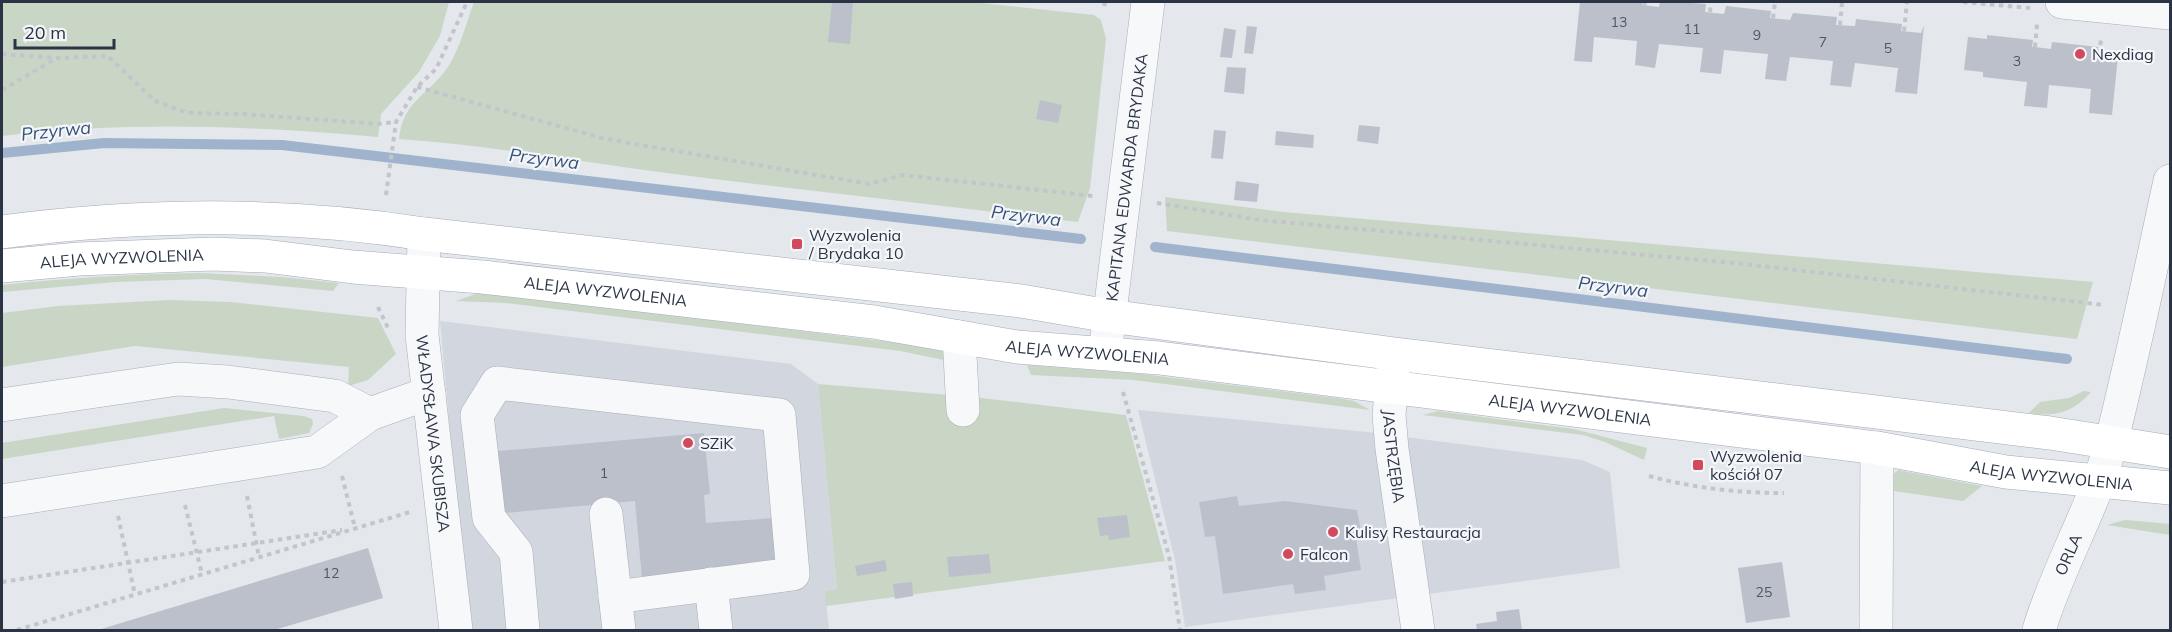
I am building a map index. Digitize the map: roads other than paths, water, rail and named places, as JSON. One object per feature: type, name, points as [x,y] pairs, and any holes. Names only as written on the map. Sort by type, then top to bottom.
[{"type":"main road","name":"ALEJA WYZWOLENIA","points":[[2,232],[145,220],[258,219],[357,223],[424,234],[1021,301],[1109,316],[1395,354],[2050,433],[2170,452]]},
{"type":"main road","name":"ALEJA WYZWOLENIA","points":[[2,267],[79,259],[213,254],[266,256],[424,274],[482,277],[850,319],[1017,347],[1105,353],[1877,448],[2006,472],[2170,488]]},
{"type":"street","name":"KAPITANA EDWARDA BRYDAKA","points":[[1105,353],[1148,2]]},
{"type":"street","points":[[2050,8],[2170,13]]},
{"type":"street","name":"ORLA","points":[[2039,630],[2052,590],[2079,533],[2110,444],[2170,181]]},
{"type":"street","name":"WŁADYSŁAWA SKUBISZA","points":[[424,234],[421,311],[456,630]]},
{"type":"street","points":[[959,337],[963,410]]},
{"type":"street","name":"JASTRZĘBIA","points":[[1395,354],[1389,414],[1418,630]]},
{"type":"street","points":[[2,405],[178,379],[228,382],[335,396],[370,414]]},
{"type":"street","points":[[524,630],[516,552],[489,518],[477,415],[497,383],[779,415],[793,574],[615,597]]},
{"type":"street","points":[[2,501],[317,452],[370,414],[429,393]]},
{"type":"street","points":[[1876,630],[1877,448]]},
{"type":"street","points":[[606,514],[619,630]]},
{"type":"street","points":[[711,584],[716,630]]},
{"type":"waterway","name":"Przyrwa","points":[[2,153],[104,143],[282,145],[1081,239]]},
{"type":"waterway","name":"Przyrwa","points":[[1155,247],[2067,359]]},
{"type":"place","name":"Nexdiag","points":[[2080,54]]},
{"type":"place","name":"Wyzwolenia / Brydaka 10","points":[[797,244]]},
{"type":"place","name":"SZiK","points":[[688,443]]},
{"type":"place","name":"Wyzwolenia kościół 07","points":[[1698,465]]},
{"type":"place","name":"Kulisy Restauracja","points":[[1333,532]]},
{"type":"place","name":"Falcon","points":[[1288,554]]}]
